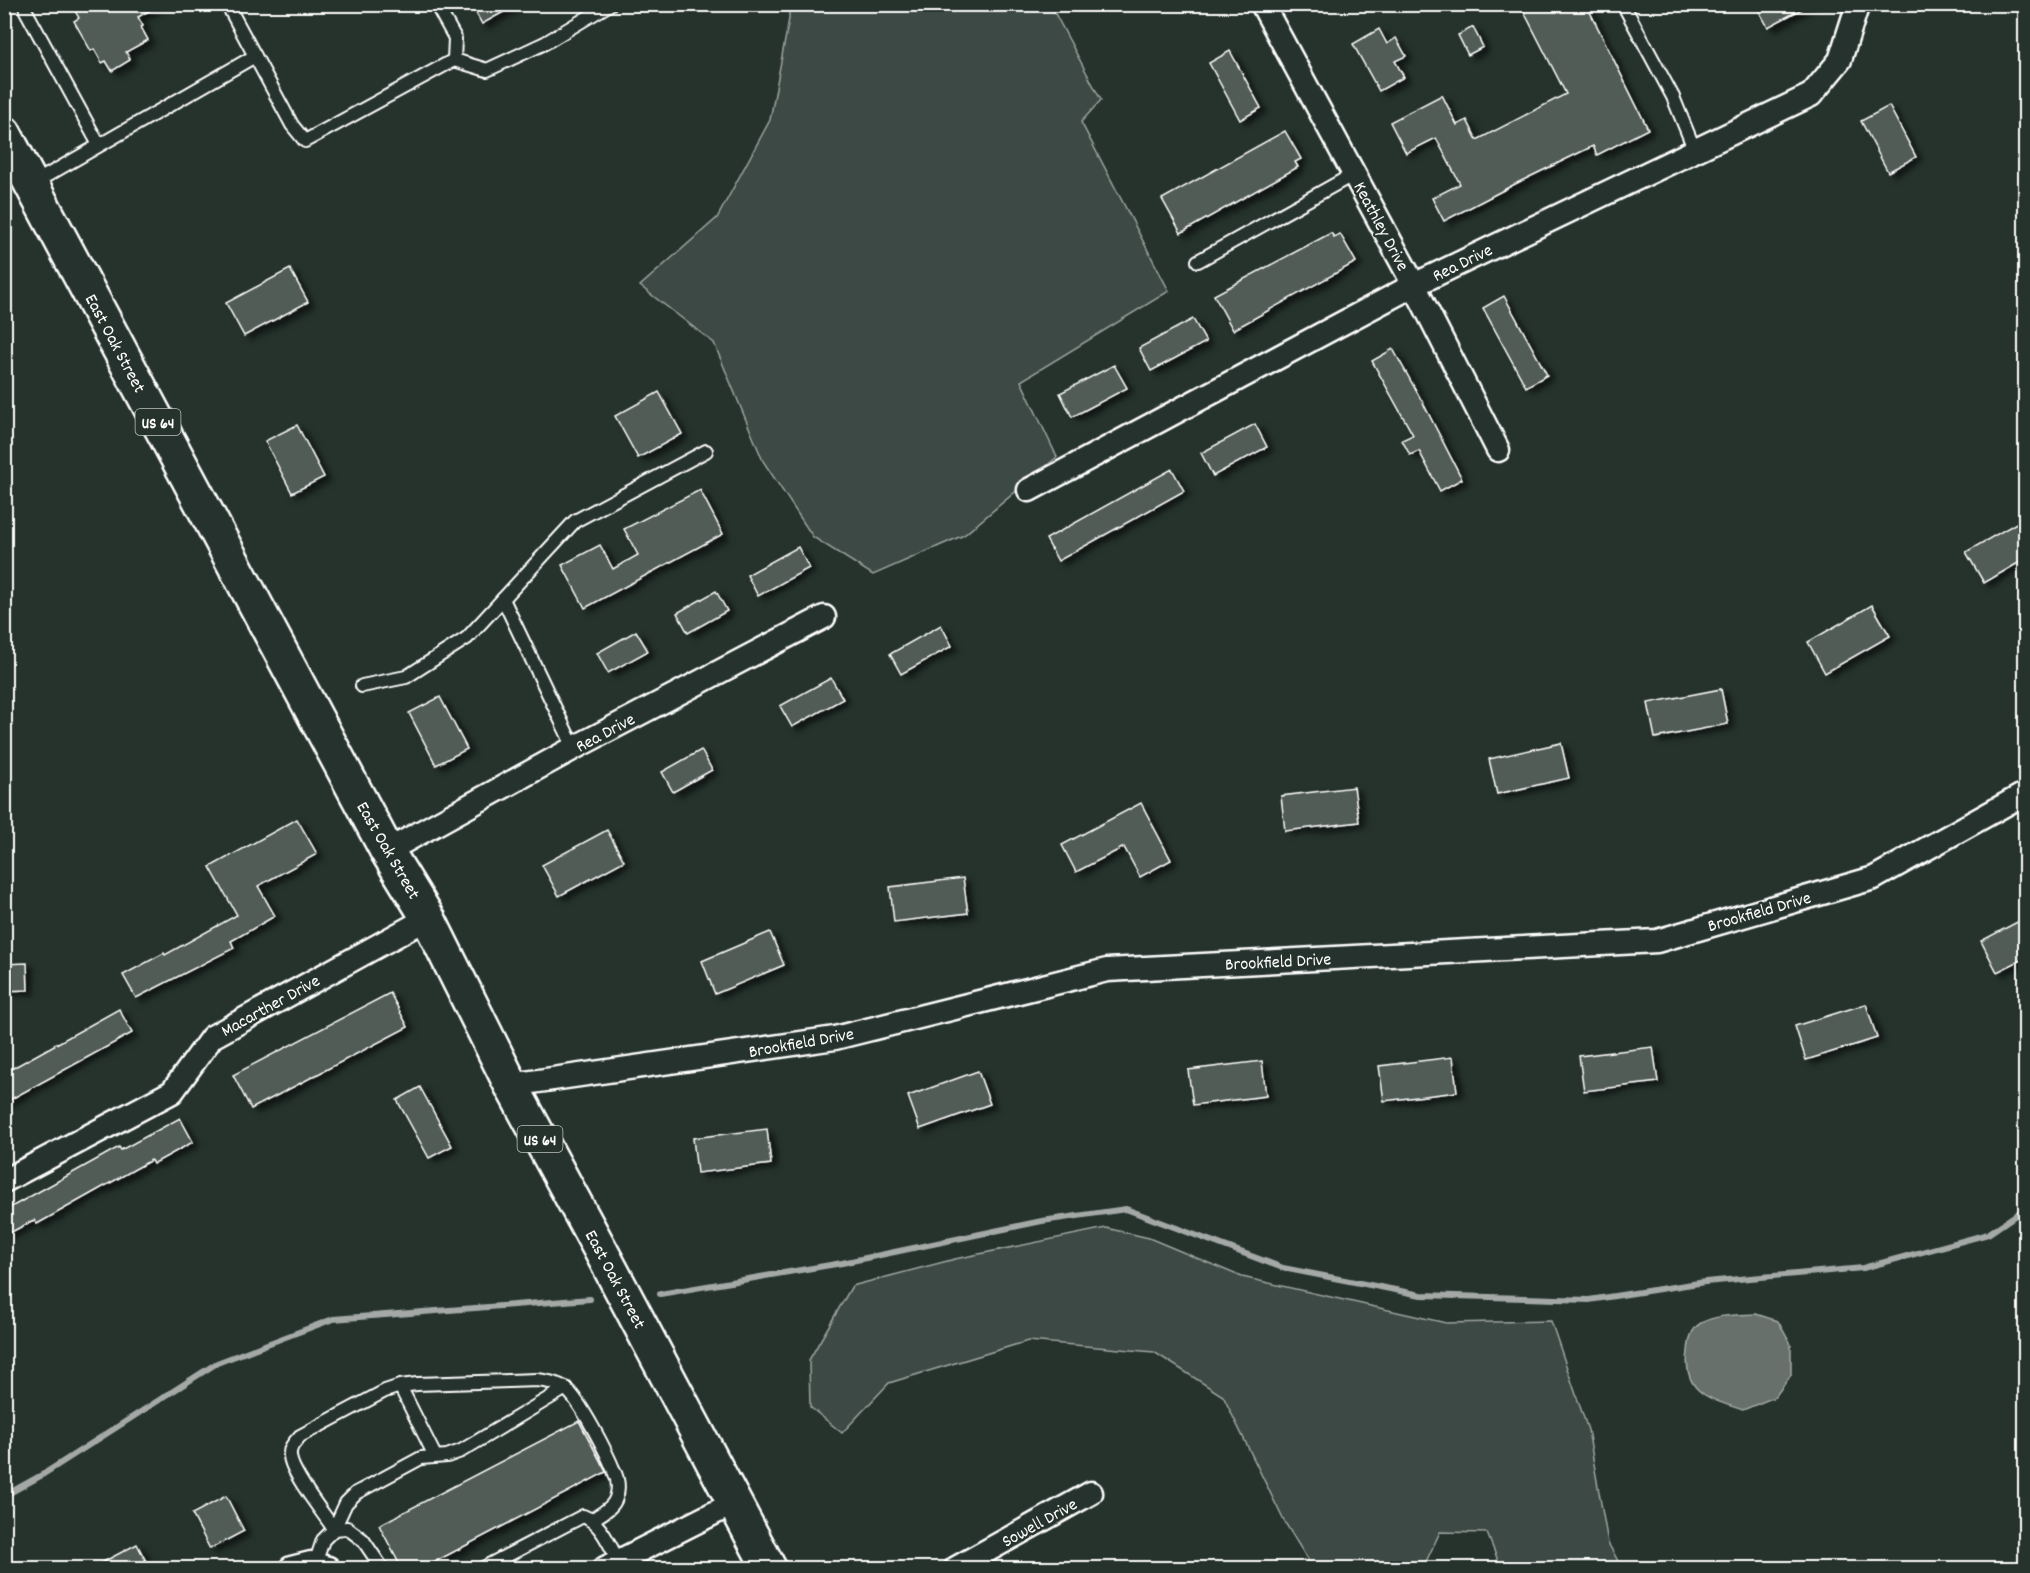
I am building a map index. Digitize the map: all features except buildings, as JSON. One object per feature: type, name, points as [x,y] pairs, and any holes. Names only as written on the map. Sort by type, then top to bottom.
[{"type":"highway","name":"East Oak Street","points":[[4,133],[387,851],[428,918],[511,1085],[602,1251],[769,1569]]},
{"type":"street","name":"Keathley Drive","points":[[1262,4],[1414,285],[1498,450]]},
{"type":"street","name":"Rea Drive","points":[[1029,490],[1414,285],[1810,95],[1840,60],[1856,10],[1855,4]]},
{"type":"street","name":"Rea Drive","points":[[387,851],[574,748],[824,617]]},
{"type":"street","name":"Brookfield Drive","points":[[511,1085],[835,1038],[1107,970],[1657,941],[1874,878],[2025,793]]},
{"type":"street","name":"Macarther Drive","points":[[4,1181],[172,1092],[212,1037],[428,918]]},
{"type":"street","name":"Sowell Drive","points":[[956,1569],[1091,1493]]},
{"type":"street","points":[[612,1565],[734,1503]]},
{"type":"street","points":[[291,1569],[311,1563],[321,1566]]},
{"type":"lane","points":[[25,4],[26,11],[99,145]]},
{"type":"lane","points":[[227,4],[292,125],[305,141],[454,60],[487,70],[545,43],[610,4]]},
{"type":"lane","points":[[436,4],[455,38],[454,60]]},
{"type":"lane","points":[[1623,4],[1673,97],[1695,151]]},
{"type":"lane","points":[[31,184],[255,56]]},
{"type":"lane","points":[[1198,261],[1354,174]]},
{"type":"lane","points":[[362,686],[406,677],[467,638],[574,521],[706,452]]},
{"type":"lane","points":[[502,599],[574,748]]},
{"type":"lane","points":[[334,1529],[294,1470],[289,1456],[292,1445],[300,1436],[385,1390],[400,1386],[537,1380],[566,1388],[577,1401],[615,1471],[618,1488],[616,1501],[605,1512],[593,1519]]},
{"type":"lane","points":[[400,1386],[435,1456]]},
{"type":"lane","points":[[321,1566],[323,1540],[334,1529],[346,1503],[357,1492],[421,1458],[447,1456],[461,1451],[566,1388]]},
{"type":"lane","points":[[483,1569],[583,1516],[593,1519],[601,1530],[612,1565]]},
{"type":"lane","points":[[334,1529],[347,1528],[363,1540],[382,1569]]},
{"type":"shaded area","points":[[1050,4],[1101,100],[1081,122],[1169,291],[1021,381],[1057,457],[964,535],[873,575],[813,537],[763,461],[714,343],[640,286],[717,218],[770,120],[789,19],[789,5]]},
{"type":"shaded area","points":[[1106,1228],[1149,1238],[1242,1277],[1446,1323],[1551,1321],[1588,1430],[1608,1543],[1622,1568],[1501,1568],[1487,1533],[1440,1532],[1423,1568],[1313,1568],[1284,1521],[1223,1396],[1154,1352],[1028,1341],[889,1383],[842,1433],[810,1407],[809,1360],[852,1286],[955,1259]]},
{"type":"shaded area","points":[[1756,1314],[1778,1321],[1791,1345],[1791,1375],[1775,1397],[1743,1410],[1710,1398],[1694,1385],[1687,1365],[1688,1347],[1693,1332],[1698,1325],[1707,1320],[1721,1316]]},
{"type":"waterway","points":[[660,1294],[842,1263],[1042,1221],[1126,1209],[1283,1268],[1421,1295],[1589,1300],[1705,1282],[1863,1268],[1988,1234],[2026,1208]]},
{"type":"waterway","points":[[4,1496],[42,1475],[217,1363],[333,1319],[590,1299]]}]
